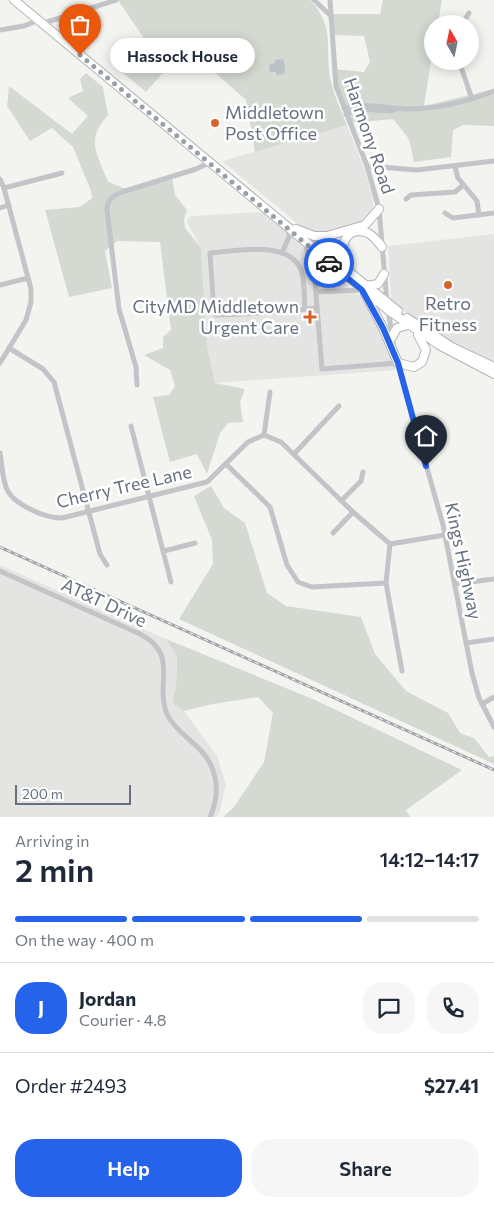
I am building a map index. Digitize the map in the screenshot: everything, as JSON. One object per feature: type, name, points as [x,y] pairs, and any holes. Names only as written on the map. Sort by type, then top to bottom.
[{"type":"highway","points":[[14,0],[209,163],[351,274],[364,288],[398,363],[414,367],[425,358],[425,345],[416,330]]},
{"type":"highway","points":[[22,0],[326,260],[364,288],[408,325],[458,356],[494,374]]},
{"type":"highway","points":[[292,229],[314,236],[327,236],[365,225],[379,208]]},
{"type":"highway","points":[[351,274],[344,262],[342,252],[344,242],[349,235],[357,232],[369,233],[382,246]]},
{"type":"highway","points":[[364,288],[378,284],[384,274]]},
{"type":"highway","points":[[387,307],[452,347],[494,368]]},
{"type":"highway","points":[[392,337],[397,328],[408,325]]},
{"type":"street","points":[[47,22],[116,0]]},
{"type":"street","points":[[314,0],[330,15]]},
{"type":"street","name":"Harmony Road","points":[[330,0],[334,78],[367,166],[379,208],[387,307]]},
{"type":"street","points":[[0,30],[24,26],[39,20]]},
{"type":"street","points":[[463,70],[472,99]]},
{"type":"street","points":[[344,108],[362,104],[400,108],[442,106],[472,99],[494,91]]},
{"type":"street","points":[[346,114],[359,109],[391,111],[400,108]]},
{"type":"street","points":[[367,166],[417,170],[494,161]]},
{"type":"street","points":[[137,385],[136,367],[117,298],[107,210],[108,201],[112,196],[122,192],[196,169],[209,163]]},
{"type":"street","points":[[455,167],[458,178],[477,201],[479,215]]},
{"type":"street","points":[[4,188],[62,173]]},
{"type":"street","points":[[0,179],[9,205],[31,295],[30,310],[0,363]]},
{"type":"street","points":[[406,199],[411,195],[455,192],[463,185]]},
{"type":"street","points":[[0,208],[9,205]]},
{"type":"street","points":[[445,213],[453,218],[494,213]]},
{"type":"street","points":[[282,253],[292,229]]},
{"type":"street","points":[[305,242],[307,258],[315,279],[322,369],[398,363]]},
{"type":"street","points":[[305,309],[303,280],[299,266],[282,253],[268,250],[210,253],[214,313],[217,316],[318,308]]},
{"type":"street","points":[[299,266],[306,262],[307,258]]},
{"type":"street","points":[[312,268],[316,260],[326,260]]},
{"type":"street","points":[[0,285],[28,278]]},
{"type":"street","points":[[303,280],[315,279]]},
{"type":"street","points":[[316,292],[364,288]]},
{"type":"street","name":"Kings Highway","points":[[387,307],[398,363],[445,535],[472,673],[482,704],[494,727]]},
{"type":"street","points":[[9,348],[43,369],[54,382],[100,554],[107,565]]},
{"type":"street","points":[[270,392],[264,435],[277,439],[353,512],[390,544]]},
{"type":"street","points":[[294,454],[339,406]]},
{"type":"street","points":[[131,426],[171,582]]},
{"type":"street","name":"Cherry Tree Lane","points":[[0,453],[7,491],[15,502],[52,518],[68,518],[207,482],[248,442],[264,435]]},
{"type":"street","points":[[226,464],[270,507],[290,572],[298,582],[312,587],[386,583]]},
{"type":"street","points":[[342,500],[361,480],[363,472]]},
{"type":"street","points":[[333,533],[353,512]]},
{"type":"street","points":[[390,544],[445,535]]},
{"type":"street","points":[[164,551],[195,543]]},
{"type":"street","points":[[390,544],[386,583],[402,671]]},
{"type":"street","name":"AT&T Drive","points":[[0,570],[153,642],[164,662],[164,698],[167,715],[177,729],[208,757],[215,773],[217,794],[210,817]]},
{"type":"street","points":[[455,584],[494,579]]},
{"type":"street","points":[[466,643],[494,639]]},
{"type":"street","points":[[482,704],[494,697]]},
{"type":"shaded area","points":[[118,0],[310,0],[318,9],[326,27],[331,83],[347,125],[255,152],[246,100],[186,47],[146,92],[117,68],[143,37]]},
{"type":"shaded area","points":[[383,0],[442,0],[440,15],[424,15],[424,70],[430,70],[424,106],[494,89],[494,126],[463,125],[453,130],[451,157],[414,162],[409,139],[393,119],[351,123],[335,79],[334,69],[364,72],[370,62],[364,36],[332,35],[331,14],[380,14]]},
{"type":"shaded area","points":[[283,59],[285,66],[284,74],[277,75],[276,72],[270,72],[269,65],[275,63],[275,60]]},
{"type":"shaded area","points":[[86,73],[103,87],[108,115],[97,132],[95,147],[108,182],[126,189],[172,177],[175,195],[187,210],[184,219],[185,228],[201,248],[207,346],[215,383],[245,389],[240,402],[243,422],[228,423],[220,433],[207,474],[197,454],[170,462],[153,397],[169,395],[175,386],[170,370],[144,355],[163,348],[163,337],[171,330],[160,242],[117,241],[105,251],[112,288],[69,297],[45,210],[80,207],[92,198],[91,191],[73,147],[52,128],[30,141],[7,106],[9,86],[72,134],[88,116],[68,98],[83,91],[80,79]]},
{"type":"shaded area","points":[[347,125],[365,171],[373,199],[373,214],[367,221],[317,235],[304,229],[222,161]]},
{"type":"shaded area","points":[[262,212],[361,296],[385,335],[396,370],[215,383],[207,346],[201,248],[188,225],[187,219],[191,216]]},
{"type":"shaded area","points":[[494,234],[494,363],[435,333],[393,303],[388,246]]},
{"type":"shaded area","points":[[211,486],[224,508],[245,523],[267,593],[286,606],[361,617],[375,654],[406,691],[448,713],[460,733],[474,738],[489,757],[494,756],[494,764],[179,619],[213,564],[212,540],[194,496]]},
{"type":"shaded area","points":[[0,565],[166,639],[177,656],[176,687],[172,703],[184,711],[217,756],[226,784],[219,814],[215,817],[0,817]]},
{"type":"shaded area","points":[[166,639],[315,700],[462,770],[406,810],[410,817],[223,817],[234,807],[264,762],[273,713],[258,697],[184,711],[172,703],[176,687],[177,656]]},
{"type":"railway","points":[[0,547],[494,770]]},
{"type":"way so far","points":[[80,55],[329,263]]},
{"type":"place","name":"Hassock House","points":[[80,55]]},
{"type":"place","name":"Middletown Post Office","points":[[215,123]]},
{"type":"place","name":"Retro Fitness","points":[[448,285]]},
{"type":"place","name":"CityMD Middletown Urgent Care","points":[[310,317]]},
{"type":"route","points":[[329,263],[362,290],[377,315],[398,363],[426,466]]}]
